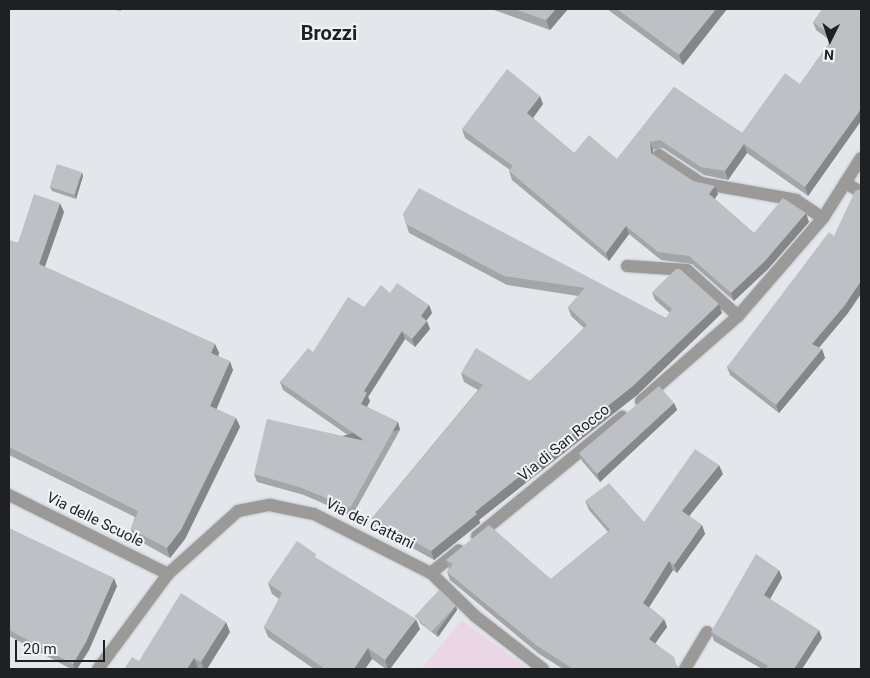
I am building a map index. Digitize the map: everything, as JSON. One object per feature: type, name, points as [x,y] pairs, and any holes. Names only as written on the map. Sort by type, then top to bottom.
[{"type":"street","points":[[659,155],[701,183],[796,200],[822,218]]},
{"type":"street","name":"Via di San Rocco","points":[[431,573],[642,401],[738,316],[822,218],[861,158]]},
{"type":"street","points":[[845,183],[861,192]]},
{"type":"street","points":[[627,266],[687,270],[738,316]]},
{"type":"street","name":"Via delle Scuole","points":[[9,495],[168,574]]},
{"type":"street","name":"Via dei Cattani","points":[[98,669],[168,574],[238,511],[270,505],[314,514],[431,573],[475,616],[543,669]]},
{"type":"street","points":[[685,669],[707,632]]},
{"type":"shaded area","points":[[462,620],[529,669],[421,669]]},
{"type":"building","points":[[514,9],[556,9],[546,20]]},
{"type":"building","points":[[617,9],[672,10],[716,9],[679,55]]},
{"type":"building","points":[[822,9],[861,9],[861,109],[805,187],[744,144],[725,171],[701,167],[660,140],[650,142],[651,153],[693,181],[715,186],[709,194],[754,233],[783,198],[806,213],[765,261],[731,293],[689,256],[658,252],[626,226],[606,253],[509,171],[513,166],[462,129],[507,69],[540,96],[527,113],[574,153],[589,135],[617,159],[674,87],[742,133],[785,73],[800,84],[833,37],[813,22]]},
{"type":"building","points":[[57,164],[82,172],[74,195],[50,187]]},
{"type":"building","points":[[419,188],[666,318],[672,309],[652,292],[676,269],[680,269],[719,304],[633,386],[475,512],[477,514],[431,551],[372,518],[483,385],[461,373],[476,348],[530,381],[587,325],[568,307],[585,288],[504,276],[406,224],[403,214]]},
{"type":"building","points":[[861,189],[861,281],[845,305],[812,344],[822,349],[776,405],[727,367],[829,232],[834,236],[855,191]]},
{"type":"building","points":[[34,194],[60,203],[39,264],[215,344],[211,353],[230,361],[210,406],[236,418],[181,530],[167,548],[131,529],[138,511],[9,447],[9,240],[18,243]]},
{"type":"building","points":[[397,283],[429,305],[421,316],[427,321],[412,339],[402,331],[364,391],[367,393],[361,404],[398,422],[350,508],[302,488],[254,474],[267,419],[365,441],[280,382],[308,348],[313,352],[348,297],[364,307],[381,285],[390,293]]},
{"type":"building","points":[[659,386],[674,403],[597,474],[579,453]]},
{"type":"building","points":[[695,449],[719,465],[682,511],[702,525],[674,565],[669,561],[643,603],[664,619],[649,639],[674,657],[677,667],[681,669],[573,669],[536,645],[447,572],[453,564],[446,560],[489,525],[551,579],[610,530],[585,501],[609,483],[644,522]]},
{"type":"building","points":[[9,528],[114,578],[86,642],[73,664],[9,630]]},
{"type":"building","points":[[297,541],[316,554],[315,557],[416,619],[385,660],[368,648],[354,669],[325,669],[264,627],[282,593],[268,583]]},
{"type":"building","points":[[756,554],[779,570],[764,595],[819,630],[794,669],[765,669],[768,666],[711,632]]},
{"type":"building","points":[[439,590],[456,606],[431,632],[414,616]]},
{"type":"building","points":[[181,593],[226,622],[201,662],[194,658],[187,669],[124,669],[132,657],[139,661]]},
{"type":"district","name":"Brozzi","points":[[329,33]]}]
